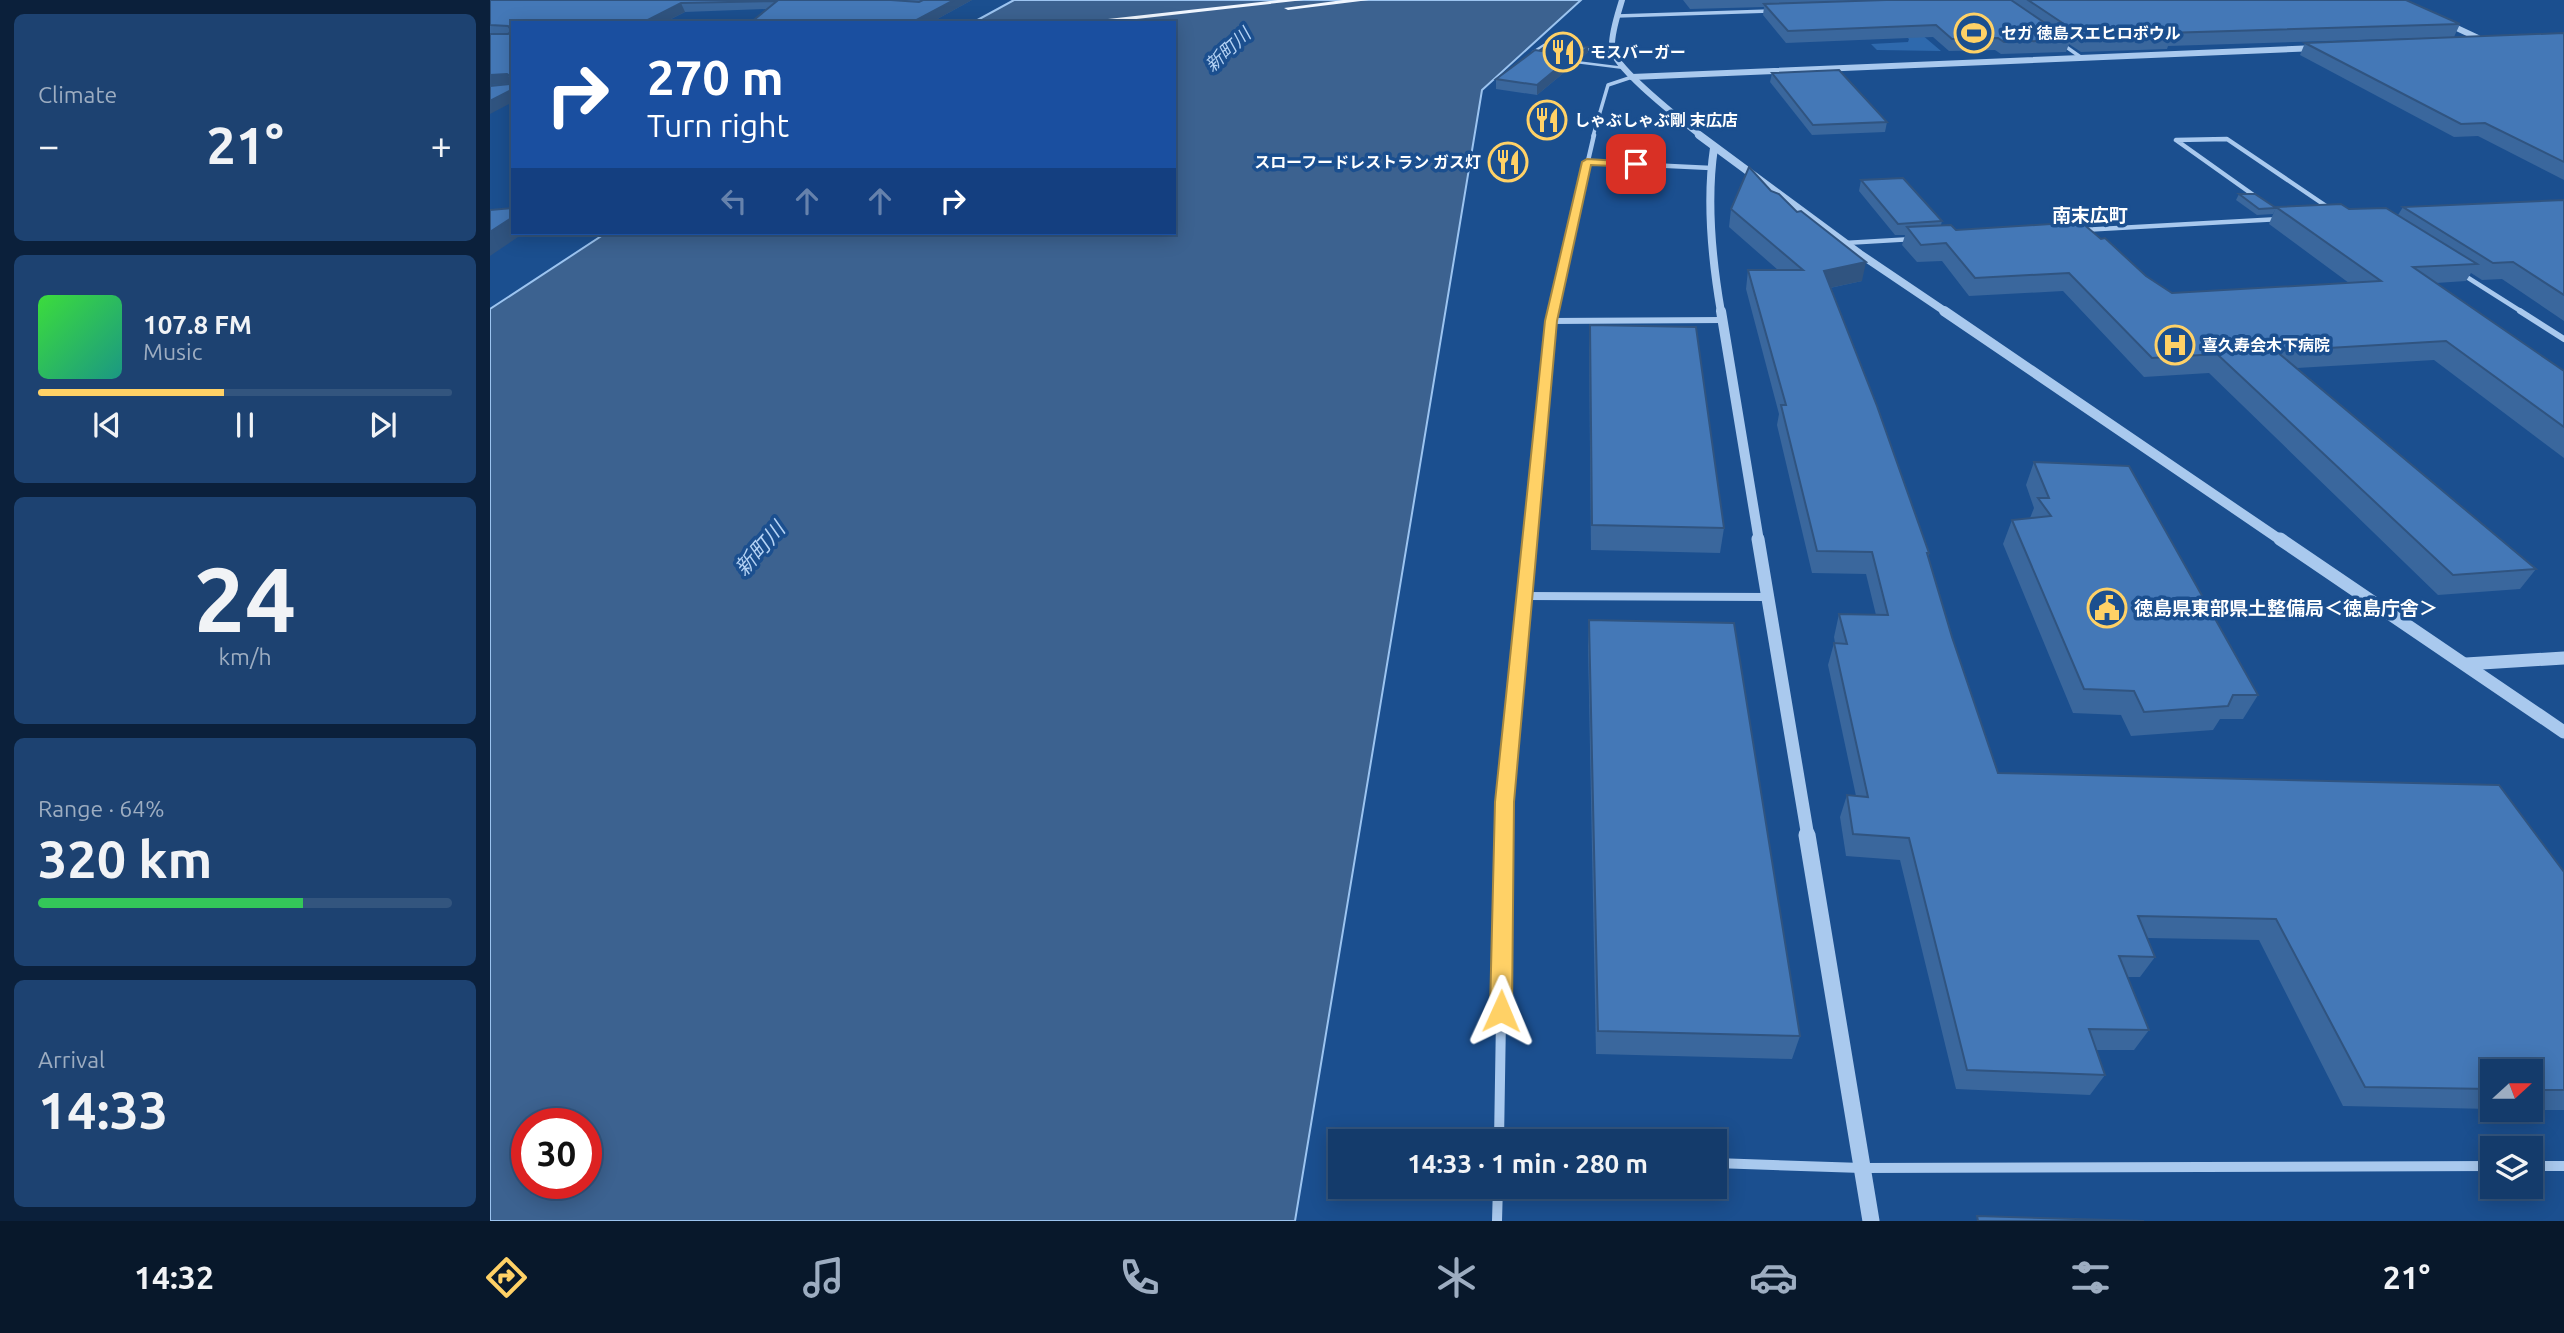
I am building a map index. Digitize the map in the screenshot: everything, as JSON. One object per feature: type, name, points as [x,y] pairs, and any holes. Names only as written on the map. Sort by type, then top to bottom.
[{"type":"main road","points":[[1095,21],[1300,0]]},
{"type":"main road","points":[[1165,21],[1365,0]]},
{"type":"street","points":[[1622,0],[1612,52],[1632,77],[1714,148],[1845,243],[2564,732]]},
{"type":"street","points":[[1617,16],[1774,11]]},
{"type":"street","points":[[2440,20],[2477,38],[2456,42]]},
{"type":"street","points":[[2060,42],[2082,58]]},
{"type":"street","points":[[1499,1129],[1505,802],[1551,321],[1587,162],[1608,85],[1632,77],[2331,47]]},
{"type":"street","points":[[2265,203],[2176,141],[2227,139],[2341,216],[2328,217]]},
{"type":"street","points":[[1714,148],[1711,168],[1714,271],[1871,1221]]},
{"type":"street","points":[[1587,162],[1711,168]]},
{"type":"street","points":[[2080,230],[2287,218],[2276,211]]},
{"type":"street","points":[[1845,243],[1914,239]]},
{"type":"street","points":[[2450,266],[2564,339]]},
{"type":"street","points":[[1551,321],[1722,320]]},
{"type":"street","points":[[1525,596],[1768,597]]},
{"type":"street","points":[[2466,664],[2564,658]]},
{"type":"street","points":[[1727,1163],[1862,1168],[2480,1166]]},
{"type":"street","points":[[2543,1166],[2564,1166]]},
{"type":"street","points":[[1497,1221],[1498,1199]]},
{"type":"lane","points":[[1540,58],[1533,54],[1539,47],[1564,47]]},
{"type":"lane","points":[[1577,48],[1612,52]]},
{"type":"lane","points":[[1564,61],[1624,68]]},
{"type":"shaded area","points":[[1894,11],[1941,51],[1877,50],[1871,44],[1908,42],[1909,39],[1884,18]]},
{"type":"water","name":"新町川","points":[[1014,0],[1581,0],[1482,90],[1295,1221],[490,1221],[490,309],[603,235],[1176,235],[1176,21],[976,21]]},
{"type":"building","points":[[490,0],[954,0],[915,21],[752,21],[777,1],[681,3],[646,21],[511,21],[511,30],[508,26],[490,25]]},
{"type":"building","points":[[2011,0],[2070,40],[2004,42],[1998,38],[1952,39],[1936,25],[1788,31],[1764,4]]},
{"type":"building","points":[[2028,0],[2406,0],[2460,24],[2085,38]]},
{"type":"building","points":[[511,32],[511,90],[490,101],[490,86],[509,84],[510,76],[490,75],[490,34]]},
{"type":"building","points":[[2564,33],[2564,162],[2485,123],[2461,124],[2305,43]]},
{"type":"building","points":[[1560,44],[1588,47],[1580,54],[1541,49]]},
{"type":"building","points":[[1535,50],[1572,56],[1537,85],[1496,79]]},
{"type":"building","points":[[1839,70],[1887,122],[1813,125],[1772,73]]},
{"type":"building","points":[[1749,167],[1771,191],[1779,194],[1797,212],[1801,211],[1866,262],[1824,271],[1877,406],[1929,553],[1952,637],[1998,773],[2499,785],[2564,872],[2564,1090],[2543,1090],[2543,1059],[2480,1059],[2480,1089],[2365,1087],[2276,919],[2138,916],[2155,957],[2119,956],[2149,1030],[2089,1029],[2105,1075],[1967,1070],[1909,838],[1853,834],[1847,795],[1868,797],[1834,643],[1847,644],[1839,614],[1888,615],[1872,552],[1817,551],[1781,405],[1786,405],[1748,270],[1803,270],[1731,209]]},
{"type":"building","points":[[1903,178],[1942,221],[1898,224],[1861,180]]},
{"type":"building","points":[[2239,194],[2255,194],[2276,208],[2259,209]]},
{"type":"building","points":[[2564,200],[2564,295],[2513,262],[2493,263],[2403,207]]},
{"type":"building","points":[[2341,204],[2349,209],[2386,208],[2477,264],[2413,267],[2564,371],[2564,427],[2446,341],[2276,351],[2536,569],[2453,575],[2217,354],[2152,358],[2069,273],[1975,278],[1946,243],[1921,245],[1907,227],[1951,225],[1956,230],[2081,222],[2101,239],[2105,238],[2146,276],[2172,293],[2381,281],[2276,207]]},
{"type":"building","points":[[511,208],[511,218],[490,232],[490,210]]},
{"type":"building","points":[[1590,325],[1696,327],[1724,528],[1592,525]]},
{"type":"building","name":"徳島県東部県土整備局＜徳島庁舎＞","points":[[2034,462],[2129,466],[2258,695],[2233,695],[2228,706],[2144,712],[2134,691],[2084,689],[2012,520],[2051,516],[2038,498],[2049,498]]},
{"type":"building","points":[[1589,620],[1734,623],[1800,1036],[1598,1031]]},
{"type":"building","points":[[1977,1216],[2144,1221],[1978,1221]]},
{"type":"place","name":"セガ 徳島スエヒロボウル","points":[[1974,33]]},
{"type":"place","name":"モスバーガー","points":[[1563,52]]},
{"type":"place","name":"しゃぶしゃぶ剛 末広店","points":[[1547,120]]},
{"type":"place","name":"スローフードレストラン ガス灯","points":[[1508,162]]},
{"type":"place","name":"喜久寿会木下病院","points":[[2175,345]]},
{"type":"place","name":"徳島県東部県土整備局＜徳島庁舎＞","points":[[2107,608]]},
{"type":"district","name":"南末広町","points":[[2090,215]]},
{"type":"route","points":[[1501,1011],[1505,802],[1551,321],[1587,162],[1636,164]]}]
